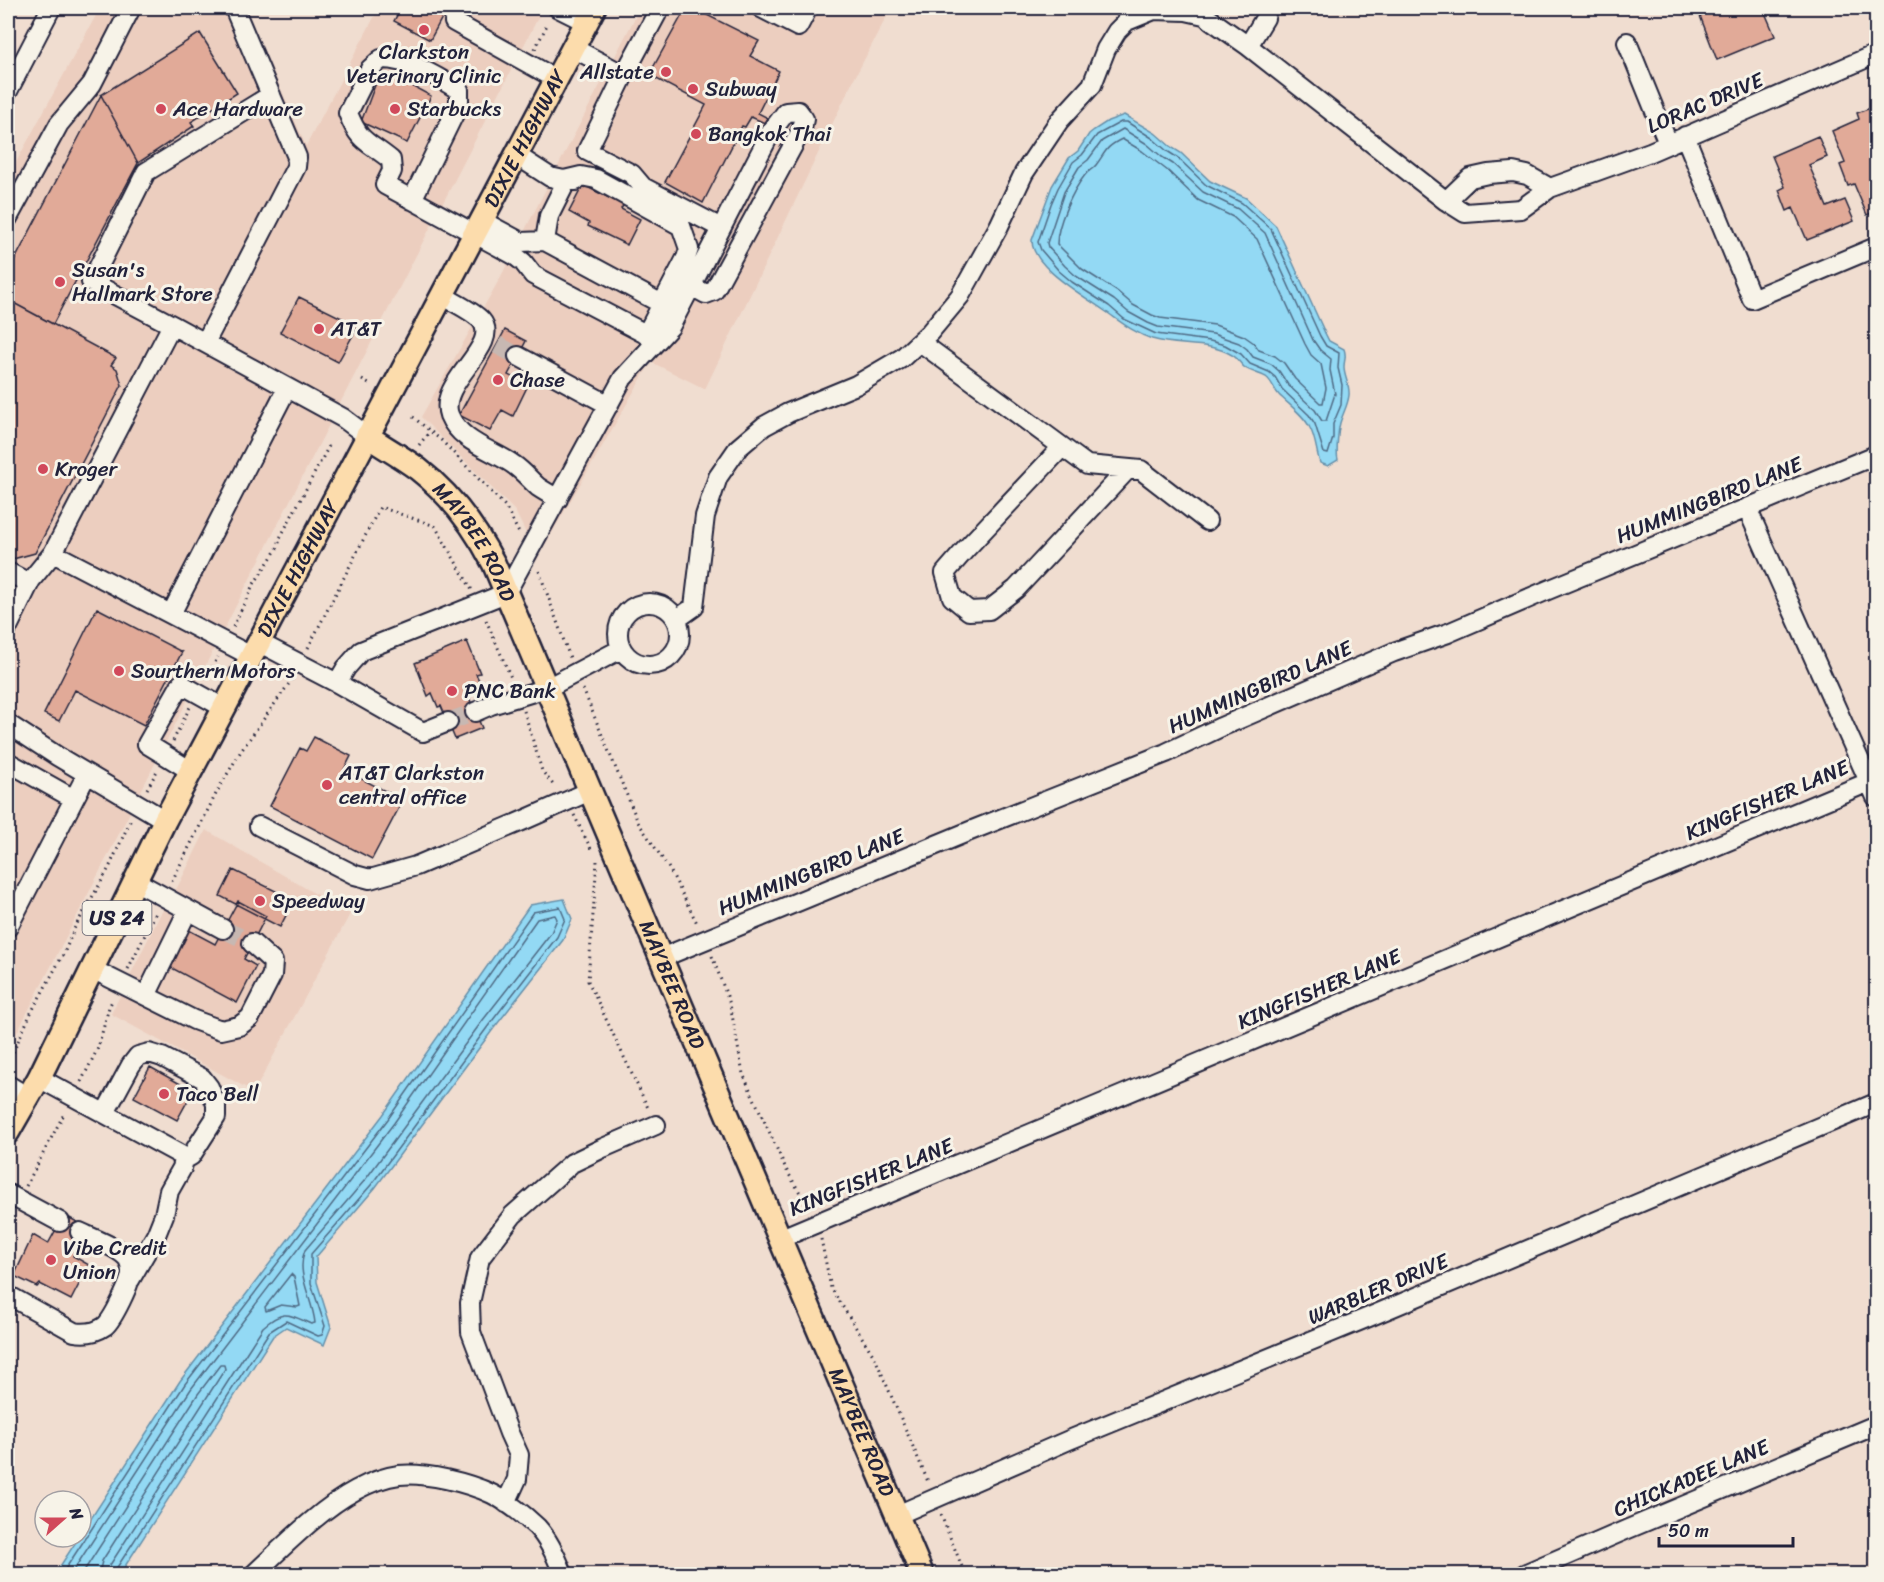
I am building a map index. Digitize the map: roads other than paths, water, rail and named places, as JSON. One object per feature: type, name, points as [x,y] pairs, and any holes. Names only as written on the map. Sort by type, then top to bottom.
[{"type":"main road","name":"DIXIE HIGHWAY","points":[[8,1132],[34,1087],[190,771],[590,15]]},
{"type":"main road","name":"MAYBEE ROAD","points":[[367,436],[419,470],[445,494],[482,541],[547,688],[922,1575]]},
{"type":"street","points":[[8,91],[51,8]]},
{"type":"street","points":[[8,218],[59,124],[92,84],[131,8]]},
{"type":"street","points":[[205,343],[296,167],[297,157],[234,8]]},
{"type":"street","points":[[660,8],[587,151],[632,174],[643,187],[721,228]]},
{"type":"street","points":[[761,8],[798,27],[808,8]]},
{"type":"street","points":[[1248,46],[1265,18],[1267,8]]},
{"type":"street","points":[[677,619],[694,607],[705,516],[718,477],[738,448],[764,426],[788,413],[856,385],[902,358],[930,332],[960,296],[999,226],[1024,173],[1059,121],[1092,85],[1106,50],[1117,31],[1127,21],[1154,10],[1207,11]]},
{"type":"street","name":"LORAC DRIVE","points":[[1207,11],[1248,46],[1446,201],[1466,213],[1521,209],[1550,188],[1650,152],[1876,54]]},
{"type":"street","points":[[554,14],[590,15]]},
{"type":"street","points":[[454,22],[556,79]]},
{"type":"street","points":[[1627,42],[1668,143]]},
{"type":"street","points":[[573,48],[624,75]]},
{"type":"street","points":[[412,200],[459,104],[459,90],[439,77],[395,59],[381,59],[370,69],[348,113],[354,128],[364,142],[391,160],[393,171],[385,185],[412,200],[478,228],[521,242],[545,241],[662,304]]},
{"type":"street","points":[[271,95],[146,172],[91,282],[343,418],[367,436]]},
{"type":"street","points":[[651,338],[670,327],[691,286],[721,228],[771,132],[786,112],[798,111],[804,119],[802,129],[714,291],[706,294],[691,286]]},
{"type":"street","points":[[1685,136],[1752,298],[1876,247]]},
{"type":"street","points":[[337,683],[361,651],[506,592],[623,378],[651,338],[662,304],[686,258],[689,249],[688,242],[682,234],[681,226],[675,221],[596,179],[581,176],[564,180],[550,177],[516,155]]},
{"type":"street","points":[[1446,201],[1470,178],[1488,174],[1513,172],[1527,175],[1550,188]]},
{"type":"street","points":[[545,241],[549,216],[565,184],[564,180]]},
{"type":"street","points":[[478,228],[523,262],[533,275],[651,338]]},
{"type":"street","points":[[442,295],[480,320],[491,342],[456,382],[449,396],[448,412],[454,424],[480,446],[514,465],[538,487],[558,499]]},
{"type":"street","points":[[8,627],[13,602],[53,552],[172,325]]},
{"type":"street","points":[[920,342],[1087,465],[1141,470],[1208,521]]},
{"type":"street","points":[[518,356],[609,405]]},
{"type":"street","points":[[171,614],[287,388]]},
{"type":"street","points":[[1062,447],[945,573],[952,597],[969,611],[989,610],[1016,589],[1128,469]]},
{"type":"street","name":"HUMMINGBIRD LANE","points":[[661,958],[1166,753],[1394,652],[1448,633],[1876,455]]},
{"type":"street","points":[[1747,508],[1874,786]]},
{"type":"street","points":[[53,552],[171,614],[222,649],[255,649],[300,664],[423,732],[448,722]]},
{"type":"street","points":[[8,572],[29,583]]},
{"type":"street","points":[[646,602],[658,603],[669,609],[677,619],[681,631],[679,643],[673,654],[663,662],[652,666],[639,664],[628,658],[621,649],[617,637],[619,624],[624,614],[634,606],[646,602]]},
{"type":"street","points":[[475,712],[547,688],[621,649]]},
{"type":"street","points":[[190,771],[147,744],[181,684],[224,708]]},
{"type":"street","points":[[8,724],[165,820]]},
{"type":"street","points":[[8,762],[74,799]]},
{"type":"street","points":[[8,927],[15,892],[74,799],[87,774]]},
{"type":"street","name":"KINGFISHER LANE","points":[[779,1239],[1874,786]]},
{"type":"street","points":[[259,826],[355,876],[370,879],[416,866],[590,791]]},
{"type":"street","points":[[135,881],[223,929]]},
{"type":"street","points":[[146,996],[188,910]]},
{"type":"street","points":[[92,969],[194,1020],[221,1030],[239,1026],[250,1018],[272,975],[273,962],[252,943]]},
{"type":"street","points":[[105,1113],[138,1056],[149,1053],[162,1057],[202,1078],[209,1087],[216,1104],[216,1117],[191,1156],[184,1160]]},
{"type":"street","points":[[8,1085],[34,1087],[74,1096],[181,1155],[184,1160],[170,1191],[156,1235],[130,1280],[111,1320],[104,1326],[93,1332],[82,1334],[74,1332],[8,1295]]},
{"type":"street","name":"WARBLER DRIVE","points":[[897,1515],[1069,1440],[1358,1322],[1876,1103]]},
{"type":"street","points":[[506,1503],[517,1479],[519,1455],[471,1332],[470,1303],[480,1257],[513,1215],[573,1163],[656,1125]]},
{"type":"street","points":[[13,1196],[60,1222]]},
{"type":"street","points":[[80,1232],[122,1253],[129,1261],[132,1271],[130,1280]]},
{"type":"street","name":"CHICKADEE LANE","points":[[1524,1575],[1876,1425]]},
{"type":"street","points":[[254,1575],[325,1511],[354,1490],[377,1480],[400,1475],[440,1478],[493,1494],[538,1528],[557,1556],[563,1575]]},
{"type":"water","points":[[1124,115],[1155,133],[1181,153],[1210,181],[1246,198],[1276,226],[1329,341],[1344,349],[1345,352],[1344,371],[1349,395],[1339,426],[1338,460],[1328,466],[1320,463],[1314,436],[1307,423],[1279,395],[1266,377],[1245,368],[1234,356],[1223,351],[1152,339],[1139,334],[1073,290],[1040,261],[1032,240],[1052,186],[1069,158],[1078,151],[1089,134],[1108,121]]},
{"type":"water","points":[[564,899],[572,919],[563,940],[494,1028],[375,1188],[316,1257],[317,1282],[331,1327],[324,1345],[286,1327],[273,1336],[120,1574],[55,1574],[71,1549],[93,1549],[93,1515],[180,1381],[383,1115],[530,905]]},
{"type":"tunnel","points":[[497,345],[518,356]]},
{"type":"tunnel","points":[[448,722],[475,712]]},
{"type":"tunnel","points":[[223,929],[252,943]]},
{"type":"place","name":"Clarkston Veterinary Clinic","points":[[424,30]]},
{"type":"place","name":"Allstate","points":[[666,72]]},
{"type":"place","name":"Subway","points":[[693,89]]},
{"type":"place","name":"Ace Hardware","points":[[161,109]]},
{"type":"place","name":"Starbucks","points":[[395,109]]},
{"type":"place","name":"Bangkok Thai","points":[[696,134]]},
{"type":"place","name":"Susan's Hallmark Store","points":[[60,282]]},
{"type":"place","name":"AT&T","points":[[319,329]]},
{"type":"place","name":"Chase","points":[[498,380]]},
{"type":"place","name":"Kroger","points":[[43,469]]},
{"type":"place","name":"Sourthern Motors","points":[[119,671]]},
{"type":"place","name":"PNC Bank","points":[[452,691]]},
{"type":"place","name":"AT&T Clarkston central office","points":[[327,785]]},
{"type":"place","name":"Speedway","points":[[260,901]]},
{"type":"place","name":"Taco Bell","points":[[164,1094]]},
{"type":"place","name":"Vibe Credit Union","points":[[51,1260]]}]
